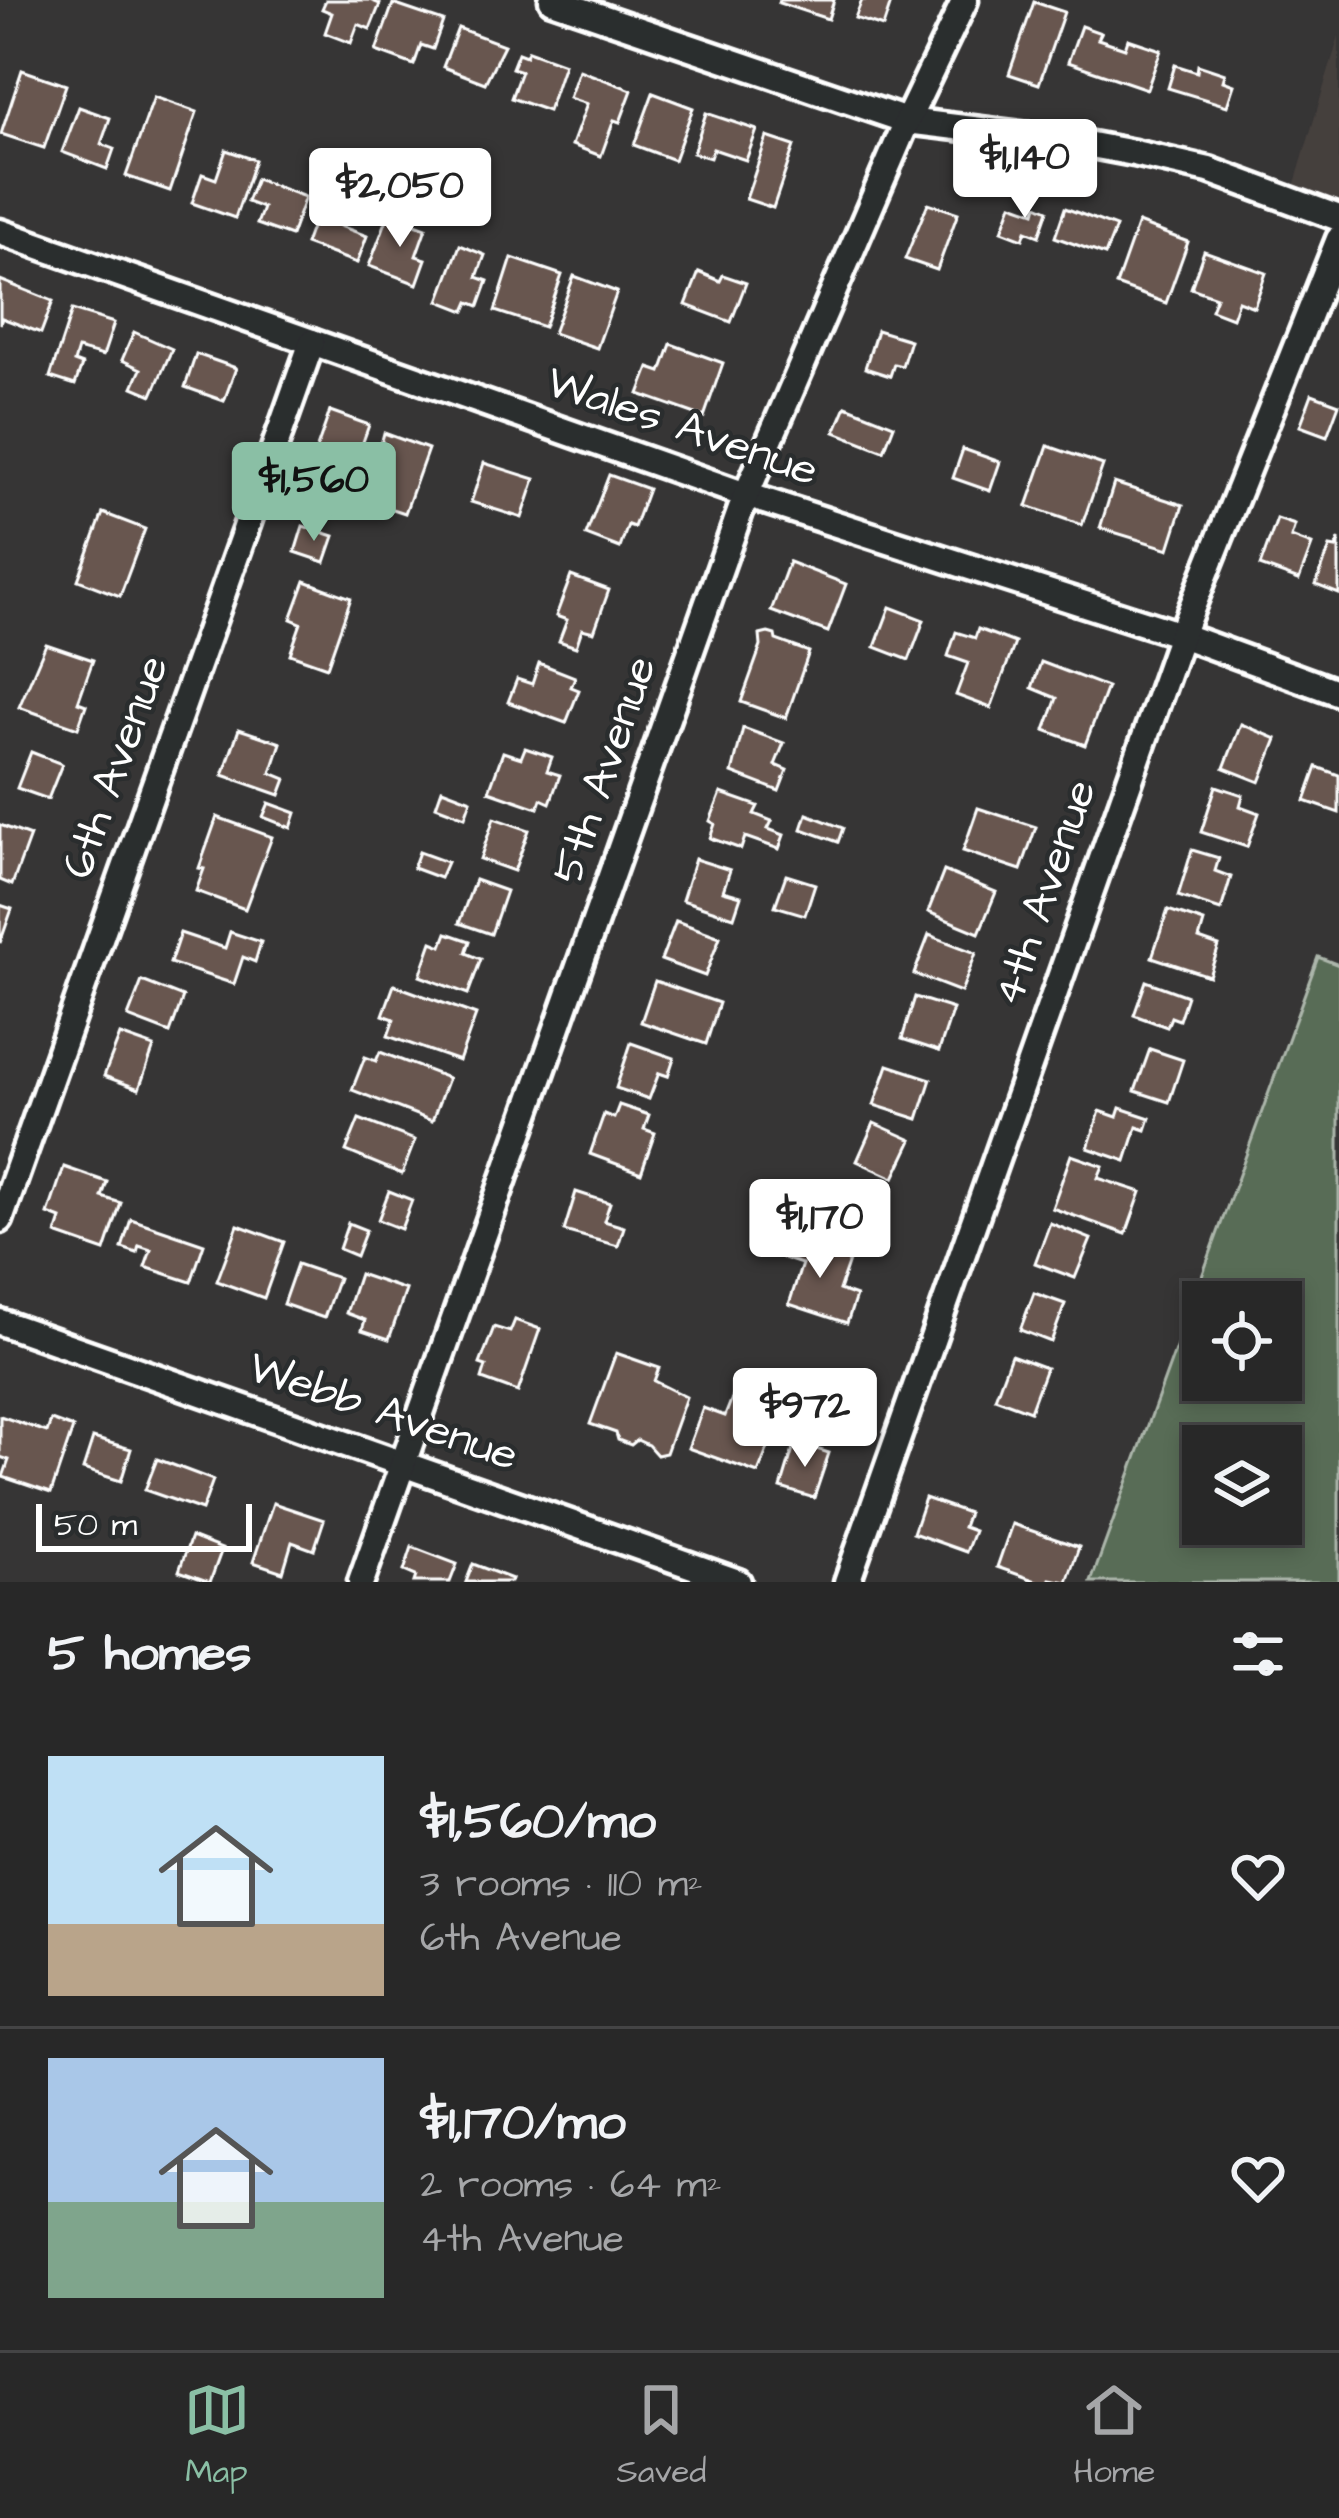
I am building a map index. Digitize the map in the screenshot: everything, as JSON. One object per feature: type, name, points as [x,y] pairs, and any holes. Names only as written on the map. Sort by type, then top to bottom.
[{"type":"street","points":[[552,0],[907,121],[1070,141],[1209,170],[1339,218]]},
{"type":"street","name":"5th Avenue","points":[[361,1582],[746,495],[964,0]]},
{"type":"street","name":"Wales Avenue","points":[[0,232],[746,495],[1181,635],[1339,693]]},
{"type":"street","name":"4th Avenue","points":[[848,1582],[1181,635],[1339,239]]},
{"type":"street","name":"6th Avenue","points":[[0,1220],[312,342]]},
{"type":"street","name":"Webb Avenue","points":[[0,1322],[738,1582]]},
{"type":"shaded area","points":[[1339,36],[1339,218],[1290,200]]},
{"type":"green space","points":[[1318,957],[1339,965],[1339,1582],[1091,1582],[1182,1331],[1182,1401],[1302,1401],[1302,1281],[1200,1281]]},
{"type":"building","points":[[326,0],[380,4],[370,29],[358,24],[351,43],[325,33],[332,13],[322,9]]},
{"type":"building","points":[[780,0],[834,0],[828,19]]},
{"type":"building","points":[[862,0],[892,0],[883,27],[855,18]]},
{"type":"building","points":[[1034,2],[1064,12],[1039,84],[1009,74]]},
{"type":"building","points":[[393,4],[443,21],[433,49],[421,45],[414,65],[376,51]]},
{"type":"building","points":[[1081,26],[1101,33],[1098,39],[1125,48],[1128,39],[1161,50],[1147,89],[1068,62]]},
{"type":"building","points":[[458,28],[504,45],[485,83],[443,67]]},
{"type":"building","points":[[528,51],[564,64],[548,111],[511,98],[521,71],[512,68],[518,53],[526,56]]},
{"type":"building","points":[[1175,65],[1197,72],[1198,65],[1225,74],[1223,81],[1234,85],[1227,106],[1168,88]]},
{"type":"building","points":[[22,70],[66,85],[44,148],[1,134]]},
{"type":"building","points":[[579,70],[632,90],[601,156],[572,145],[587,104],[569,98]]},
{"type":"building","points":[[653,93],[693,108],[674,160],[634,145]]},
{"type":"building","points":[[154,97],[197,112],[170,191],[126,176]]},
{"type":"building","points":[[79,107],[110,118],[101,144],[114,149],[107,169],[62,152]]},
{"type":"building","points":[[706,113],[757,130],[746,160],[713,149],[710,158],[693,153]]},
{"type":"building","points":[[767,137],[794,146],[773,208],[746,199]]},
{"type":"building","points":[[226,150],[255,160],[235,218],[192,203],[202,174],[216,179]]},
{"type":"building","points":[[256,179],[305,197],[291,236],[257,224],[263,208],[247,202]]},
{"type":"building","points":[[323,195],[348,203],[340,226],[367,236],[357,263],[305,244]]},
{"type":"building","points":[[928,203],[958,213],[937,270],[905,259]]},
{"type":"building","points":[[1012,204],[1035,212],[1037,205],[1048,210],[1039,236],[1026,231],[1023,239],[1002,231]]},
{"type":"building","points":[[1065,208],[1116,227],[1105,255],[1055,237]]},
{"type":"building","points":[[389,214],[426,228],[416,256],[426,259],[417,284],[369,266]]},
{"type":"building","points":[[1138,223],[1188,242],[1166,303],[1116,285]]},
{"type":"building","points":[[460,245],[485,255],[477,277],[488,281],[479,306],[469,302],[465,311],[439,301]]},
{"type":"building","points":[[1204,251],[1266,273],[1254,307],[1238,301],[1232,318],[1211,310],[1216,297],[1191,288]]},
{"type":"building","points":[[512,258],[562,275],[544,327],[495,311]]},
{"type":"building","points":[[699,272],[720,281],[723,275],[746,283],[731,322],[686,305]]},
{"type":"building","points":[[574,276],[617,292],[597,348],[553,333]]},
{"type":"building","points":[[0,280],[53,301],[41,333],[2,318],[0,324]]},
{"type":"building","points":[[72,310],[114,323],[103,356],[78,349],[74,362],[82,365],[75,385],[50,377]]},
{"type":"building","points":[[877,330],[910,340],[902,366],[894,364],[890,376],[865,368]]},
{"type":"building","points":[[134,332],[172,349],[152,395],[133,387],[141,369],[122,360]]},
{"type":"building","points":[[671,344],[723,363],[704,417],[639,394],[649,368],[661,372]]},
{"type":"building","points":[[196,354],[236,368],[224,401],[185,387]]},
{"type":"building","points":[[1312,394],[1339,404],[1327,436],[1300,426]]},
{"type":"building","points":[[846,406],[894,425],[884,451],[835,432]]},
{"type":"building","points":[[330,411],[369,425],[352,473],[313,459]]},
{"type":"building","points":[[384,433],[428,449],[405,513],[366,500]]},
{"type":"building","points":[[1048,446],[1103,465],[1082,525],[1027,506]]},
{"type":"building","points":[[963,449],[1000,462],[990,491],[953,478]]},
{"type":"building","points":[[484,463],[535,479],[522,518],[471,502]]},
{"type":"building","points":[[609,475],[648,489],[634,527],[628,525],[620,548],[586,535]]},
{"type":"building","points":[[1114,483],[1183,505],[1169,549],[1100,528]]},
{"type":"building","points":[[103,513],[145,529],[120,596],[78,580]]},
{"type":"building","points":[[1277,519],[1295,525],[1291,537],[1312,545],[1299,580],[1260,566]]},
{"type":"building","points":[[303,526],[334,536],[325,562],[295,552]]},
{"type":"building","points":[[1339,539],[1339,594],[1316,585],[1330,547],[1336,548]]},
{"type":"building","points":[[789,562],[846,584],[828,632],[771,611]]},
{"type":"building","points":[[571,576],[609,590],[594,632],[582,629],[576,647],[559,641],[567,620],[556,616]]},
{"type":"building","points":[[305,581],[351,598],[327,667],[290,654],[301,623],[291,619]]},
{"type":"building","points":[[890,607],[924,620],[909,660],[875,647]]},
{"type":"building","points":[[978,629],[1015,643],[991,708],[956,695],[968,663],[948,656],[956,632],[975,638]]},
{"type":"building","points":[[768,633],[809,652],[786,718],[741,702],[761,646],[760,635]]},
{"type":"building","points":[[46,644],[93,660],[78,702],[86,705],[78,728],[19,707]]},
{"type":"building","points":[[1041,662],[1107,687],[1085,745],[1045,730],[1057,698],[1032,688]]},
{"type":"building","points":[[539,663],[575,677],[571,687],[579,690],[566,723],[508,702],[517,679],[532,684]]},
{"type":"building","points":[[1241,724],[1277,739],[1260,782],[1224,768]]},
{"type":"building","points":[[743,728],[784,743],[775,765],[787,770],[779,791],[732,773]]},
{"type":"building","points":[[239,729],[281,743],[271,773],[286,779],[280,795],[223,775]]},
{"type":"building","points":[[525,748],[552,757],[547,771],[560,775],[550,803],[541,799],[538,808],[489,791],[503,752],[521,758]]},
{"type":"building","points":[[31,752],[62,764],[48,799],[17,788]]},
{"type":"building","points":[[1317,767],[1339,775],[1339,813],[1305,801]]},
{"type":"building","points":[[1216,786],[1243,795],[1240,806],[1259,813],[1247,847],[1201,832]]},
{"type":"building","points":[[442,789],[471,800],[465,817],[436,806]]},
{"type":"building","points":[[721,793],[758,806],[754,814],[772,821],[768,829],[784,835],[779,849],[745,837],[741,849],[710,838],[715,824],[710,821]]},
{"type":"building","points":[[269,803],[296,813],[291,828],[263,817]]},
{"type":"building","points":[[978,808],[1036,827],[1021,870],[963,851]]},
{"type":"building","points":[[807,814],[843,828],[838,842],[802,829]]},
{"type":"building","points":[[217,817],[272,837],[245,909],[196,891]]},
{"type":"building","points":[[494,818],[529,830],[514,871],[480,859]]},
{"type":"building","points":[[0,825],[30,836],[12,885],[0,880]]},
{"type":"building","points":[[1192,850],[1219,858],[1215,871],[1231,877],[1221,910],[1178,896]]},
{"type":"building","points":[[419,852],[447,862],[440,878],[413,868]]},
{"type":"building","points":[[695,859],[730,870],[723,891],[741,896],[734,917],[682,900]]},
{"type":"building","points":[[944,871],[996,892],[979,933],[928,912]]},
{"type":"building","points":[[786,875],[815,884],[805,915],[775,906]]},
{"type":"building","points":[[475,880],[506,891],[491,934],[459,923]]},
{"type":"building","points":[[0,905],[12,909],[0,943]]},
{"type":"building","points":[[1168,910],[1204,922],[1199,939],[1219,946],[1209,976],[1152,957]]},
{"type":"building","points":[[676,921],[720,937],[705,976],[661,960]]},
{"type":"building","points":[[230,932],[261,942],[255,962],[243,957],[234,984],[170,963],[180,933],[225,948]]},
{"type":"building","points":[[447,933],[470,941],[466,953],[481,959],[468,994],[420,976],[432,942],[442,946]]},
{"type":"building","points":[[929,935],[976,953],[961,992],[914,974]]},
{"type":"building","points":[[142,981],[183,997],[170,1033],[128,1017]]},
{"type":"building","points":[[655,981],[719,1003],[706,1044],[641,1022]]},
{"type":"building","points":[[1146,981],[1187,996],[1179,1020],[1171,1017],[1167,1027],[1134,1015]]},
{"type":"building","points":[[394,985],[476,1015],[459,1061],[388,1036],[394,1019],[383,1015]]},
{"type":"building","points":[[915,997],[953,1009],[939,1051],[902,1039]]},
{"type":"building","points":[[120,1035],[154,1047],[139,1089],[104,1076]]},
{"type":"building","points":[[631,1043],[674,1058],[668,1076],[659,1073],[649,1099],[616,1088]]},
{"type":"building","points":[[1150,1049],[1183,1060],[1169,1102],[1135,1091]]},
{"type":"building","points":[[380,1052],[448,1078],[432,1121],[352,1090],[365,1057],[376,1061]]},
{"type":"building","points":[[888,1065],[931,1079],[918,1119],[874,1105]]},
{"type":"building","points":[[619,1105],[649,1115],[644,1129],[655,1133],[641,1173],[590,1154],[604,1114],[614,1118]]},
{"type":"building","points":[[1120,1108],[1150,1118],[1146,1130],[1137,1127],[1126,1161],[1088,1148],[1100,1111],[1117,1117]]},
{"type":"building","points":[[359,1119],[415,1140],[402,1174],[346,1151]]},
{"type":"building","points":[[874,1123],[912,1140],[894,1178],[857,1161]]},
{"type":"building","points":[[1071,1155],[1103,1166],[1098,1178],[1141,1192],[1126,1234],[1052,1208]]},
{"type":"building","points":[[64,1167],[107,1182],[102,1197],[121,1203],[105,1251],[56,1234],[61,1219],[48,1214]]},
{"type":"building","points":[[389,1191],[412,1200],[401,1229],[378,1220]]},
{"type":"building","points":[[576,1192],[610,1203],[604,1221],[624,1227],[618,1246],[564,1231]]},
{"type":"building","points":[[851,1196],[883,1207],[870,1243],[815,1223],[824,1197],[847,1205]]},
{"type":"building","points":[[131,1219],[204,1244],[191,1282],[145,1267],[151,1250],[139,1246],[137,1253],[122,1248]]},
{"type":"building","points":[[348,1223],[366,1230],[356,1256],[339,1249]]},
{"type":"building","points":[[1050,1223],[1091,1239],[1075,1278],[1035,1263]]},
{"type":"building","points":[[238,1225],[284,1242],[264,1298],[217,1281]]},
{"type":"building","points":[[790,1238],[850,1258],[839,1290],[856,1296],[847,1323],[789,1304],[802,1264],[783,1258]]},
{"type":"building","points":[[297,1264],[338,1278],[324,1318],[283,1304]]},
{"type":"building","points":[[359,1274],[406,1290],[389,1339],[362,1330],[365,1320],[346,1313]]},
{"type":"building","points":[[1034,1293],[1065,1304],[1051,1342],[1020,1330]]},
{"type":"building","points":[[515,1320],[540,1329],[518,1392],[482,1379],[486,1366],[480,1364],[494,1327],[510,1332]]},
{"type":"building","points":[[616,1353],[659,1368],[654,1381],[686,1397],[666,1453],[657,1455],[648,1445],[637,1440],[631,1445],[618,1440],[616,1433],[590,1424]]},
{"type":"building","points":[[1011,1355],[1046,1368],[1030,1411],[995,1398]]},
{"type":"building","points":[[734,1393],[768,1405],[755,1440],[769,1445],[758,1473],[688,1448],[703,1408],[725,1416]]},
{"type":"building","points":[[0,1416],[47,1432],[51,1420],[73,1428],[51,1493],[3,1477],[9,1460],[0,1457]]},
{"type":"building","points":[[93,1438],[131,1449],[121,1481],[83,1469]]},
{"type":"building","points":[[795,1442],[829,1453],[814,1498],[781,1488]]},
{"type":"building","points":[[157,1459],[213,1480],[202,1510],[145,1490]]},
{"type":"building","points":[[925,1498],[968,1513],[963,1527],[974,1531],[966,1552],[913,1533]]},
{"type":"building","points":[[273,1503],[324,1520],[314,1550],[292,1542],[283,1572],[253,1562]]},
{"type":"building","points":[[1012,1524],[1079,1547],[1067,1582],[1039,1582],[997,1567]]},
{"type":"building","points":[[191,1537],[222,1549],[210,1582],[179,1571]]},
{"type":"building","points":[[412,1547],[457,1564],[450,1582],[414,1582],[416,1576],[404,1571]]},
{"type":"building","points":[[473,1564],[512,1579],[511,1582],[466,1582]]}]
